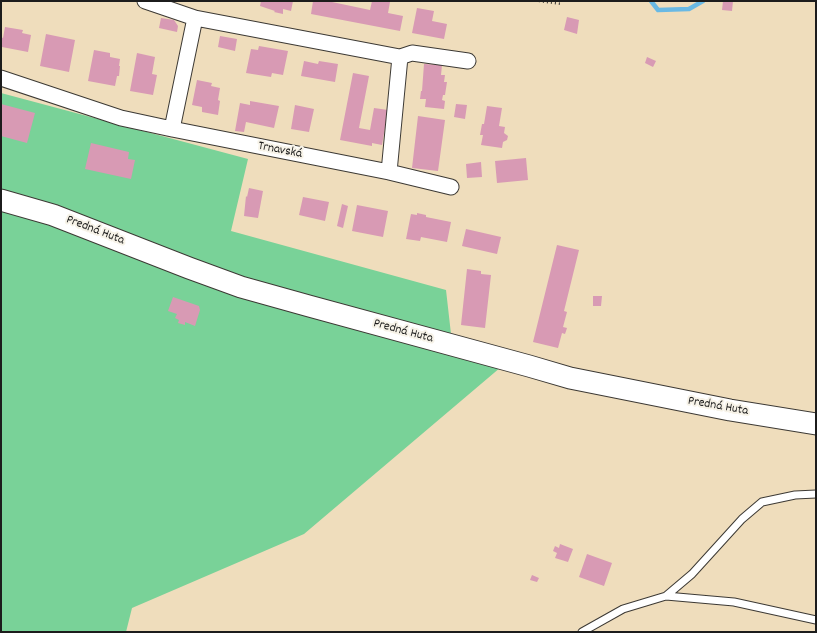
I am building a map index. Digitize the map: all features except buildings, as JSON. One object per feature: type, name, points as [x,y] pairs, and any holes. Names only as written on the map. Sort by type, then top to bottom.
[{"type":"main road","name":"Predná Huta","points":[[1,200],[53,215],[241,287],[570,378],[723,408],[816,424]]},
{"type":"street","points":[[145,1],[195,18],[400,57],[412,53],[468,61]]},
{"type":"street","points":[[172,129],[195,18]]},
{"type":"street","points":[[389,172],[400,57]]},
{"type":"street","name":"Trnavská","points":[[1,78],[121,118],[389,172],[452,187]]},
{"type":"lane","points":[[666,596],[692,574],[742,519],[762,502],[795,495],[816,494]]},
{"type":"lane","points":[[582,632],[623,609],[666,596],[734,602],[816,620]]},
{"type":"path","points":[[539,1],[562,4]]},
{"type":"green space","points":[[1,93],[248,159],[231,231],[446,290],[451,334],[514,356],[304,534],[132,608],[126,632],[1,632]]},
{"type":"waterway","points":[[651,1],[658,10],[689,9],[703,1]]}]
